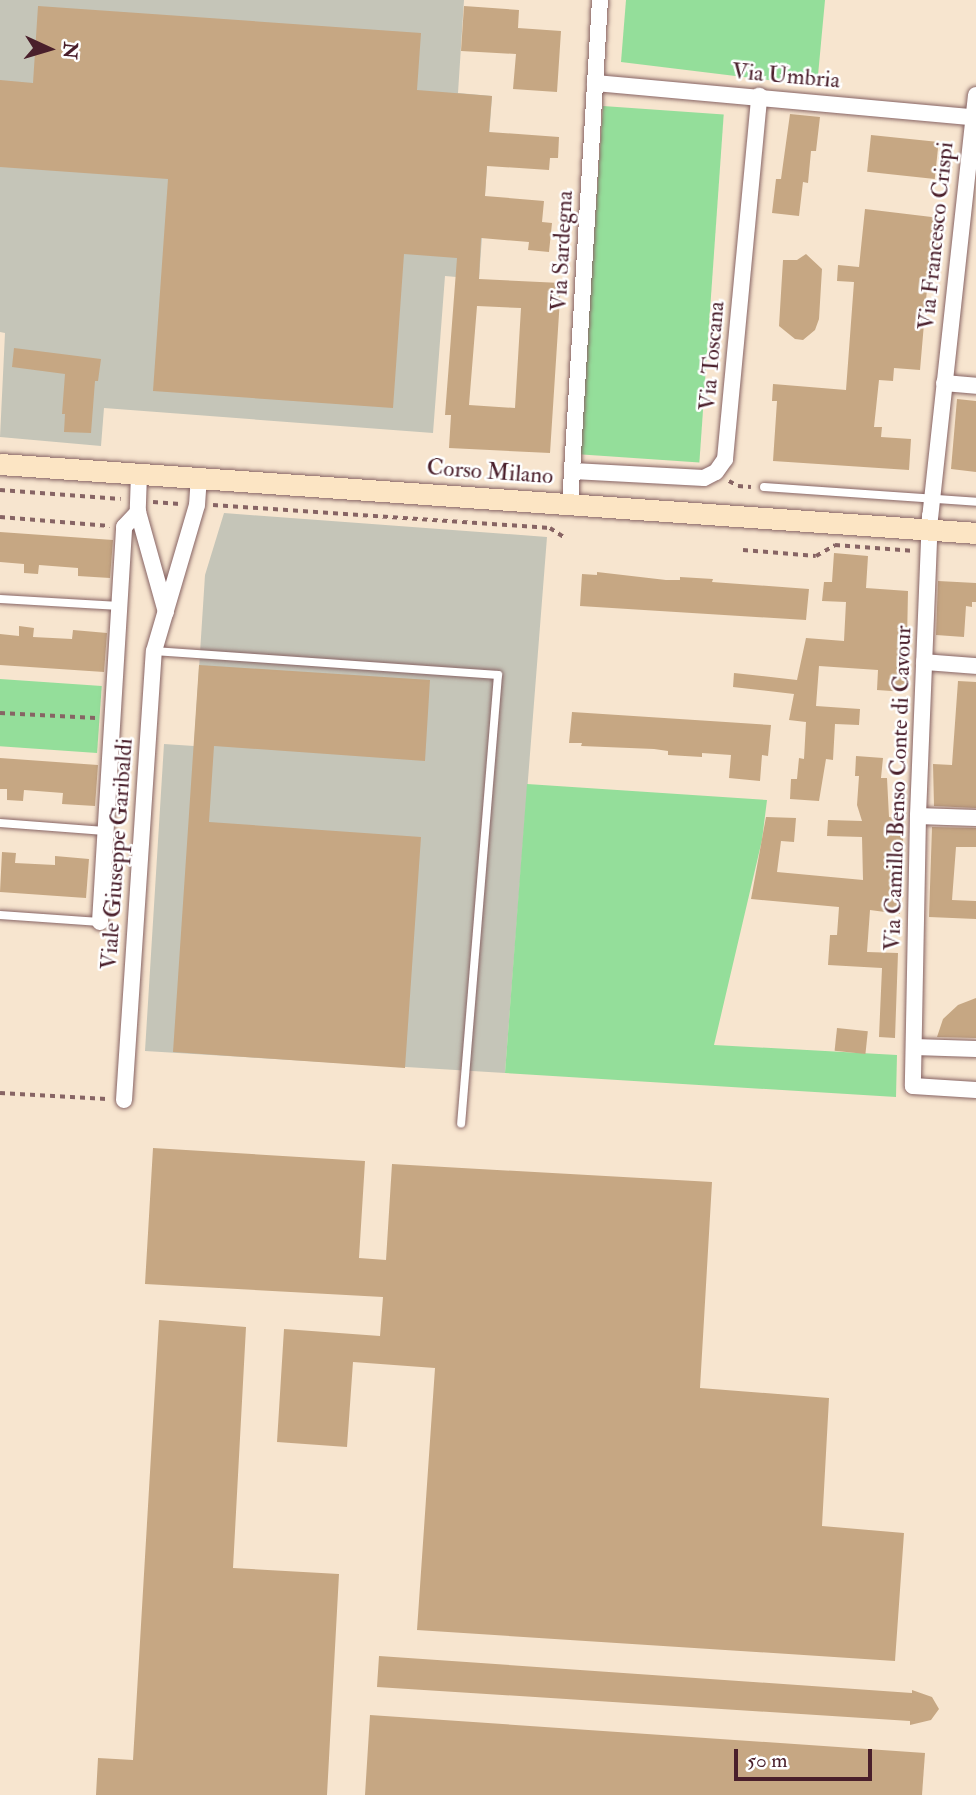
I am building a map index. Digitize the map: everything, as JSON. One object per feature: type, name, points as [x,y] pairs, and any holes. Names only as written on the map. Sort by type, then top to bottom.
[{"type":"main road","name":"Corso Milano","points":[[0,464],[976,533]]},
{"type":"street","name":"Via Sardegna","points":[[570,505],[600,0]]},
{"type":"street","name":"Via Umbria","points":[[595,83],[972,117]]},
{"type":"street","name":"Via Francesco Crispi","points":[[929,530],[976,95]]},
{"type":"street","name":"Via Toscana","points":[[716,472],[725,459],[759,96]]},
{"type":"street","points":[[944,383],[976,386]]},
{"type":"street","points":[[572,471],[704,478],[716,472]]},
{"type":"street","points":[[139,474],[138,506],[166,612]]},
{"type":"street","name":"Viale Giuseppe Garibaldi","points":[[124,1100],[154,651],[197,505],[199,478]]},
{"type":"street","points":[[124,527],[138,506]]},
{"type":"street","name":"Viale Giuseppe Garibaldi","points":[[100,922],[124,527]]},
{"type":"street","name":"Via Camillo Benso Conte di Cavour","points":[[929,530],[918,816],[913,1086],[976,1090]]},
{"type":"street","points":[[924,662],[976,666]]},
{"type":"street","points":[[918,816],[976,818]]},
{"type":"street","points":[[914,1047],[976,1049]]},
{"type":"lane","points":[[764,487],[976,502]]},
{"type":"lane","points":[[0,599],[120,606]]},
{"type":"lane","points":[[154,651],[498,675],[461,1123]]},
{"type":"lane","name":"Viale Giuseppe Garibaldi","points":[[0,823],[105,831]]},
{"type":"lane","name":"Viale Giuseppe Garibaldi","points":[[0,915],[100,922]]},
{"type":"path","points":[[716,472],[738,486],[764,487]]},
{"type":"path","points":[[0,490],[138,506],[197,505],[550,528],[564,537]]},
{"type":"path","points":[[0,517],[124,527]]},
{"type":"path","points":[[743,550],[816,556],[835,545],[928,552]]},
{"type":"path","points":[[0,713],[113,719]]},
{"type":"path","points":[[0,1093],[124,1100]]},
{"type":"shaded area","points":[[0,0],[464,0],[458,93],[492,96],[479,279],[445,276],[433,433],[104,408],[101,446],[0,437],[5,333],[0,332]]},
{"type":"shaded area","points":[[224,513],[547,537],[505,1073],[145,1051],[164,744],[194,746],[205,575]]},
{"type":"green space","points":[[626,0],[825,0],[817,86],[621,62]]},
{"type":"green space","points":[[603,106],[724,114],[699,463],[579,454]]},
{"type":"green space","points":[[0,679],[102,686],[97,753],[0,746]]},
{"type":"green space","points":[[527,784],[767,800],[762,840],[714,1045],[897,1055],[896,1097],[505,1073]]},
{"type":"building","points":[[38,6],[421,33],[417,90],[492,96],[489,132],[559,137],[558,158],[550,158],[549,170],[487,166],[485,196],[544,201],[542,222],[552,223],[549,252],[528,250],[529,242],[481,238],[479,279],[561,283],[550,453],[449,448],[451,415],[445,415],[457,258],[404,254],[393,408],[153,391],[168,179],[0,167],[0,80],[33,83]],"holes":[[[477,306],[521,308],[515,408],[469,405]]]},
{"type":"building","points":[[464,6],[519,10],[518,28],[561,31],[557,92],[513,89],[516,54],[461,51]]},
{"type":"building","points":[[790,114],[820,117],[816,151],[811,151],[808,183],[803,182],[799,216],[772,213],[776,179],[781,179]]},
{"type":"building","points":[[871,135],[939,142],[935,179],[867,172]]},
{"type":"building","points":[[865,209],[940,218],[933,289],[927,289],[920,370],[894,368],[893,381],[879,380],[874,427],[882,427],[881,437],[911,439],[909,470],[773,461],[777,401],[772,401],[773,384],[846,390],[854,282],[837,281],[838,265],[859,267]]},
{"type":"building","points":[[806,254],[822,269],[819,319],[815,330],[803,340],[795,339],[779,326],[783,260],[797,260]]},
{"type":"building","points":[[14,348],[101,359],[98,381],[95,381],[91,433],[64,432],[65,414],[62,414],[65,374],[12,367]]},
{"type":"building","points":[[957,399],[976,401],[976,472],[951,469]]},
{"type":"building","points":[[0,532],[113,540],[110,578],[78,576],[78,568],[39,565],[38,574],[24,573],[24,564],[0,562]]},
{"type":"building","points":[[834,553],[868,556],[866,588],[908,591],[906,692],[877,690],[878,670],[819,666],[816,706],[860,709],[859,725],[835,724],[833,760],[826,759],[819,801],[790,799],[791,779],[797,779],[799,758],[804,759],[806,722],[789,720],[794,694],[733,687],[734,673],[797,680],[806,638],[844,641],[846,602],[822,601],[824,582],[832,582]]},
{"type":"building","points":[[597,572],[666,580],[680,580],[680,577],[713,579],[712,582],[809,589],[806,620],[580,606],[582,574],[597,575]]},
{"type":"building","points":[[938,581],[976,583],[976,602],[972,602],[972,607],[966,606],[964,637],[936,635]]},
{"type":"building","points":[[19,626],[34,628],[33,637],[72,639],[73,630],[107,633],[104,672],[0,665],[0,634],[19,636]]},
{"type":"building","points":[[199,665],[430,680],[425,761],[214,746],[209,822],[421,837],[405,1068],[173,1052]]},
{"type":"building","points":[[958,681],[976,682],[976,808],[934,806],[933,764],[952,765]]},
{"type":"building","points":[[572,712],[771,725],[768,756],[762,755],[760,781],[729,778],[731,755],[668,755],[668,751],[654,749],[581,746],[582,743],[569,743]]},
{"type":"building","points":[[856,756],[883,758],[881,778],[887,778],[889,817],[904,819],[900,914],[870,910],[867,952],[898,953],[895,1038],[879,1037],[882,968],[828,965],[830,935],[837,935],[839,907],[751,899],[766,817],[796,818],[794,842],[781,841],[777,872],[863,880],[862,837],[827,836],[828,820],[862,821],[857,805],[859,776],[855,776]]},
{"type":"building","points":[[0,758],[98,765],[95,806],[62,804],[63,793],[24,790],[23,801],[7,800],[7,789],[0,789]]},
{"type":"building","points":[[932,827],[976,828],[976,847],[956,847],[952,900],[976,901],[976,919],[929,917]]},
{"type":"building","points":[[2,852],[16,853],[15,863],[55,865],[55,856],[89,859],[86,898],[0,892]]},
{"type":"building","points":[[976,998],[976,1038],[937,1037],[943,1019],[958,1005]]},
{"type":"building","points":[[837,1028],[868,1031],[865,1054],[835,1051]]},
{"type":"building","points":[[153,1148],[365,1161],[359,1258],[386,1260],[392,1164],[712,1182],[700,1388],[829,1398],[822,1526],[904,1533],[895,1661],[417,1630],[435,1368],[353,1362],[347,1447],[277,1442],[284,1329],[380,1336],[383,1297],[145,1284]]},
{"type":"building","points":[[159,1320],[246,1327],[233,1568],[339,1574],[327,1795],[96,1795],[98,1758],[133,1760]]},
{"type":"building","points":[[379,1656],[912,1693],[912,1690],[932,1697],[939,1709],[931,1720],[910,1725],[910,1721],[377,1687]]},
{"type":"building","points":[[370,1715],[925,1753],[922,1795],[365,1795]]}]
